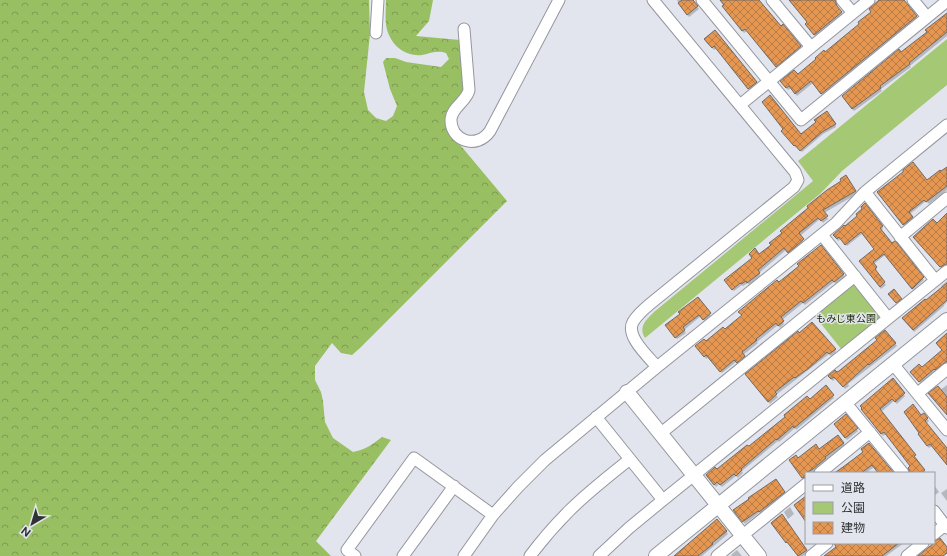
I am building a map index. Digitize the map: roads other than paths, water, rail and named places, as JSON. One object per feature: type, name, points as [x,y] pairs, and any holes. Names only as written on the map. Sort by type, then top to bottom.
[{"type":"street","points":[[376,33],[378,0]]},
{"type":"street","points":[[464,29],[469,90],[468,95],[452,115],[452,123],[454,131],[461,138],[470,142],[476,142],[487,136],[490,131],[559,0]]},
{"type":"street","points":[[653,0],[794,172],[798,180],[794,186],[650,304],[634,320],[631,326],[636,343],[657,367]]},
{"type":"street","points":[[702,0],[801,120],[947,1]]},
{"type":"street","points":[[772,0],[811,47]]},
{"type":"street","points":[[842,0],[853,13]]},
{"type":"street","points":[[740,105],[870,0]]},
{"type":"street","points":[[913,0],[927,17]]},
{"type":"street","points":[[464,556],[494,515],[531,472],[596,416],[822,235],[841,218],[865,192],[947,125]]},
{"type":"street","points":[[865,192],[935,280]]},
{"type":"street","points":[[900,237],[947,198]]},
{"type":"street","points":[[822,235],[888,318]]},
{"type":"street","points":[[599,556],[629,528],[663,500],[947,271]]},
{"type":"street","points":[[660,434],[855,276]]},
{"type":"street","points":[[656,556],[947,320]]},
{"type":"street","points":[[893,364],[947,430]]},
{"type":"street","points":[[918,393],[947,370]]},
{"type":"street","points":[[627,392],[759,556]]},
{"type":"street","points":[[846,402],[902,472]]},
{"type":"street","points":[[596,416],[663,500]]},
{"type":"street","points":[[821,472],[870,432]]},
{"type":"street","points":[[355,556],[347,550],[414,458],[494,515]]},
{"type":"street","points":[[530,556],[549,532],[568,512],[630,459]]},
{"type":"street","points":[[717,556],[805,485]]},
{"type":"street","points":[[403,556],[454,486]]},
{"type":"street","points":[[935,513],[946,526],[935,533]]},
{"type":"street","points":[[811,556],[826,544]]},
{"type":"street","points":[[907,556],[922,544]]},
{"type":"park label","name":"もみじ東公園","points":[[846,318]]}]
